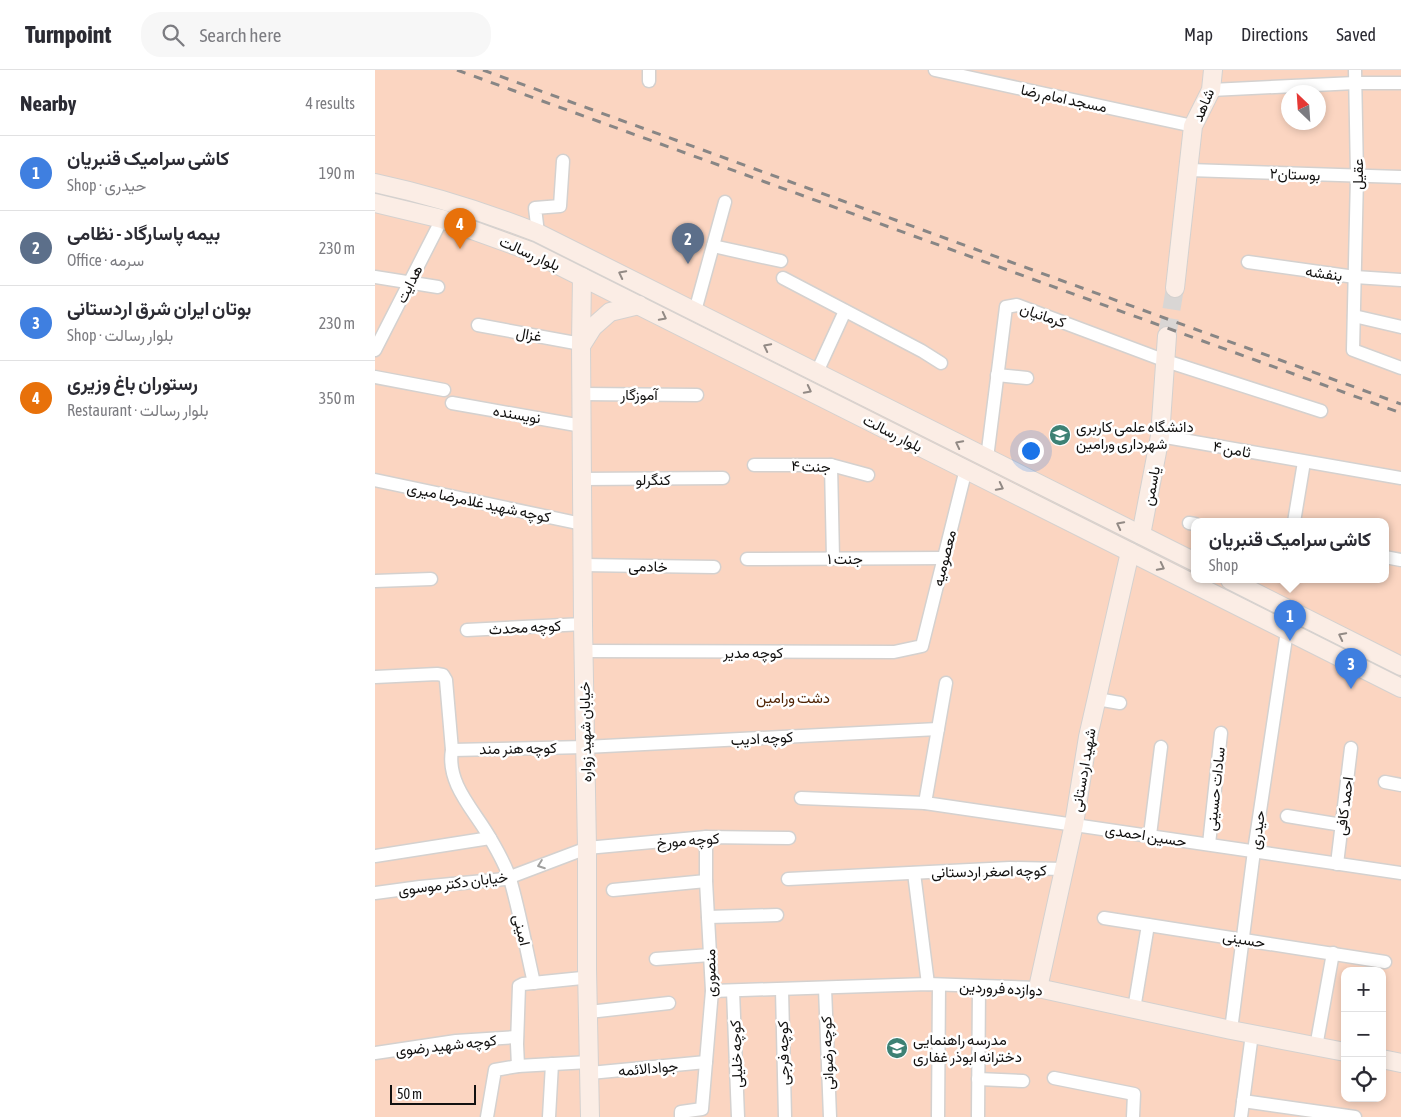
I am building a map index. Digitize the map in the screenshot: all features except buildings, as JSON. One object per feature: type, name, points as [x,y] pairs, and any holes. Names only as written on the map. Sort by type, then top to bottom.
[{"type":"main road","name":"شاهد","points":[[1175,288],[1193,126],[1211,90],[1213,70]]},
{"type":"main road","name":"بلوار رسالت","points":[[383,184],[448,200],[538,233],[1191,560]]},
{"type":"main road","points":[[380,204],[383,184]]},
{"type":"main road","name":"بلوار رسالت","points":[[380,204],[442,219],[530,252],[1191,582]]},
{"type":"main road","name":"خیابان شهید زواره","points":[[582,277],[583,624],[590,1117]]},
{"type":"main road","points":[[581,345],[593,327],[610,312],[639,305]]},
{"type":"main road","points":[[728,350],[737,332]]},
{"type":"main road","name":"یاسمن","points":[[1141,535],[1160,436],[1167,336]]},
{"type":"main road","name":"شهید اردستانی","points":[[1038,988],[1074,824],[1088,737],[1130,552]]},
{"type":"main road","name":"بلوار رسالت","points":[[1192,583],[1401,688]]},
{"type":"main road","points":[[1236,583],[1401,666]]},
{"type":"main road","name":"دوازده فروردین","points":[[1038,988],[1231,1030],[1341,1051]]},
{"type":"main road","points":[[1386,1061],[1401,1063]]},
{"type":"street","name":"مسجد امام رضا","points":[[935,70],[1193,126]]},
{"type":"street","points":[[1211,90],[1355,76],[1401,83]]},
{"type":"street","name":"عقیل","points":[[1355,76],[1357,176],[1353,350],[1401,368]]},
{"type":"street","points":[[538,233],[535,208],[560,206],[563,160]]},
{"type":"street","name":"بوستان۲","points":[[1189,170],[1401,177]]},
{"type":"street","points":[[695,311],[725,202]]},
{"type":"street","name":"هدایت","points":[[375,350],[442,219]]},
{"type":"street","points":[[713,246],[781,261]]},
{"type":"street","name":"بنفشه","points":[[1248,262],[1355,277],[1401,280]]},
{"type":"street","points":[[375,277],[438,288]]},
{"type":"street","points":[[783,278],[941,363]]},
{"type":"street","name":"کرمانیان","points":[[987,458],[1006,307],[1017,304],[1166,361]]},
{"type":"street","points":[[817,372],[845,311]]},
{"type":"street","points":[[1354,316],[1401,327]]},
{"type":"street","name":"غزال","points":[[478,325],[581,345]]},
{"type":"street","points":[[1166,361],[1321,411]]},
{"type":"street","points":[[997,374],[1027,378]]},
{"type":"street","points":[[375,377],[444,390]]},
{"type":"street","name":"آموزگار","points":[[581,394],[697,395]]},
{"type":"street","name":"نویسنده","points":[[452,403],[582,426]]},
{"type":"street","name":"ثامن ۴","points":[[1160,436],[1401,478]]},
{"type":"street","points":[[1295,518],[1304,462]]},
{"type":"street","name":"جنت ۴","points":[[754,465],[831,465],[868,475]]},
{"type":"street","points":[[831,465],[833,558]]},
{"type":"street","name":"معصومیه","points":[[922,646],[965,469]]},
{"type":"street","name":"کنگرلو","points":[[582,479],[723,478]]},
{"type":"street","name":"کوچه شهید غلامرضا میری","points":[[375,480],[583,524]]},
{"type":"street","name":"جنت ۱","points":[[747,559],[944,558]]},
{"type":"street","name":"خادمی","points":[[583,565],[714,568]]},
{"type":"street","points":[[375,581],[431,579]]},
{"type":"street","name":"کوچه محدث","points":[[467,630],[583,624]]},
{"type":"street","name":"حیدری","points":[[1231,1030],[1254,851],[1287,630]]},
{"type":"street","name":"کوچه مدیر","points":[[584,651],[894,652],[922,646]]},
{"type":"street","name":"امینی","points":[[375,677],[443,674],[446,680],[450,758],[453,769],[462,797],[490,838],[509,877],[534,983]]},
{"type":"street","points":[[925,803],[946,684]]},
{"type":"street","points":[[1097,699],[1120,703]]},
{"type":"street","name":"کوچه ادیب","points":[[585,747],[938,729]]},
{"type":"street","name":"سادات حسینی","points":[[1209,844],[1221,733]]},
{"type":"street","name":"کوچه هنر مند","points":[[451,750],[585,747]]},
{"type":"street","points":[[1150,835],[1161,747]]},
{"type":"street","name":"احمد کافی","points":[[1337,864],[1351,748]]},
{"type":"street","points":[[1385,782],[1401,786]]},
{"type":"street","name":"حسین احمدی","points":[[801,798],[925,803],[1401,873]]},
{"type":"street","points":[[1287,816],[1342,825]]},
{"type":"street","name":"کوچه مورخ","points":[[587,848],[706,837],[789,838]]},
{"type":"street","name":"منصوری","points":[[681,1117],[681,1112],[702,1109],[712,991],[706,881],[706,837]]},
{"type":"street","points":[[375,856],[490,838]]},
{"type":"street","name":"خیابان دکتر موسوی","points":[[375,893],[509,877],[587,848]]},
{"type":"street","name":"کوچه اصغر اردستانی","points":[[788,879],[1010,868],[1064,870]]},
{"type":"street","name":"کوچه اصغر اردستانی","points":[[914,873],[933,985],[938,1117]]},
{"type":"street","points":[[613,890],[706,881]]},
{"type":"street","points":[[708,917],[777,915]]},
{"type":"street","name":"حسینی","points":[[1103,918],[1385,962]]},
{"type":"street","points":[[1134,1009],[1148,925]]},
{"type":"street","points":[[1316,1047],[1333,953]]},
{"type":"street","points":[[656,959],[710,955]]},
{"type":"street","points":[[518,1066],[519,986],[582,978]]},
{"type":"street","name":"دوازده فروردین","points":[[712,991],[933,985],[1038,988]]},
{"type":"street","points":[[978,1117],[979,986]]},
{"type":"street","name":"کوچه رضوانی","points":[[825,988],[830,1117]]},
{"type":"street","name":"کوچه فرجی","points":[[782,990],[785,1117]]},
{"type":"street","name":"کوچه خلیلی","points":[[733,991],[739,1117]]},
{"type":"street","points":[[589,1012],[669,1003]]},
{"type":"street","points":[[1241,1117],[1253,1034]]},
{"type":"street","name":"کوچه شهید رضوی","points":[[375,1053],[456,1041],[517,1037]]},
{"type":"street","name":"جوادالائمه","points":[[487,1117],[495,1070],[518,1066],[552,1064],[590,1068],[706,1062]]},
{"type":"street","points":[[549,1117],[552,1064]]},
{"type":"street","points":[[1054,1078],[1134,1094],[1133,1117]]},
{"type":"street","points":[[978,1079],[1023,1081]]},
{"type":"street","points":[[1243,1101],[1355,1117]]},
{"type":"green space","name":"دشت ورامین","points":[[375,70],[1401,70],[1401,1117],[375,1117]]},
{"type":"tunnel","points":[[1167,336],[1175,288]]},
{"type":"railway","points":[[457,70],[1401,413]]},
{"type":"railway","points":[[483,70],[1401,404]]},
{"type":"place","name":"رستوران باغ وزیری","points":[[460,249]]},
{"type":"place","name":"بیمه پاسارگاد - نظامی","points":[[688,264]]},
{"type":"place","name":"دانشگاه علمی کاربری شهرداری ورامین","points":[[1060,435]]},
{"type":"place","name":"کاشی سرامیک قنبریان","points":[[1290,641]]},
{"type":"place","name":"بوتان ایران شرق اردستانی","points":[[1351,689]]},
{"type":"place","name":"مدرسه راهنمایی دخترانه ابوذر غفاری","points":[[897,1048]]}]
